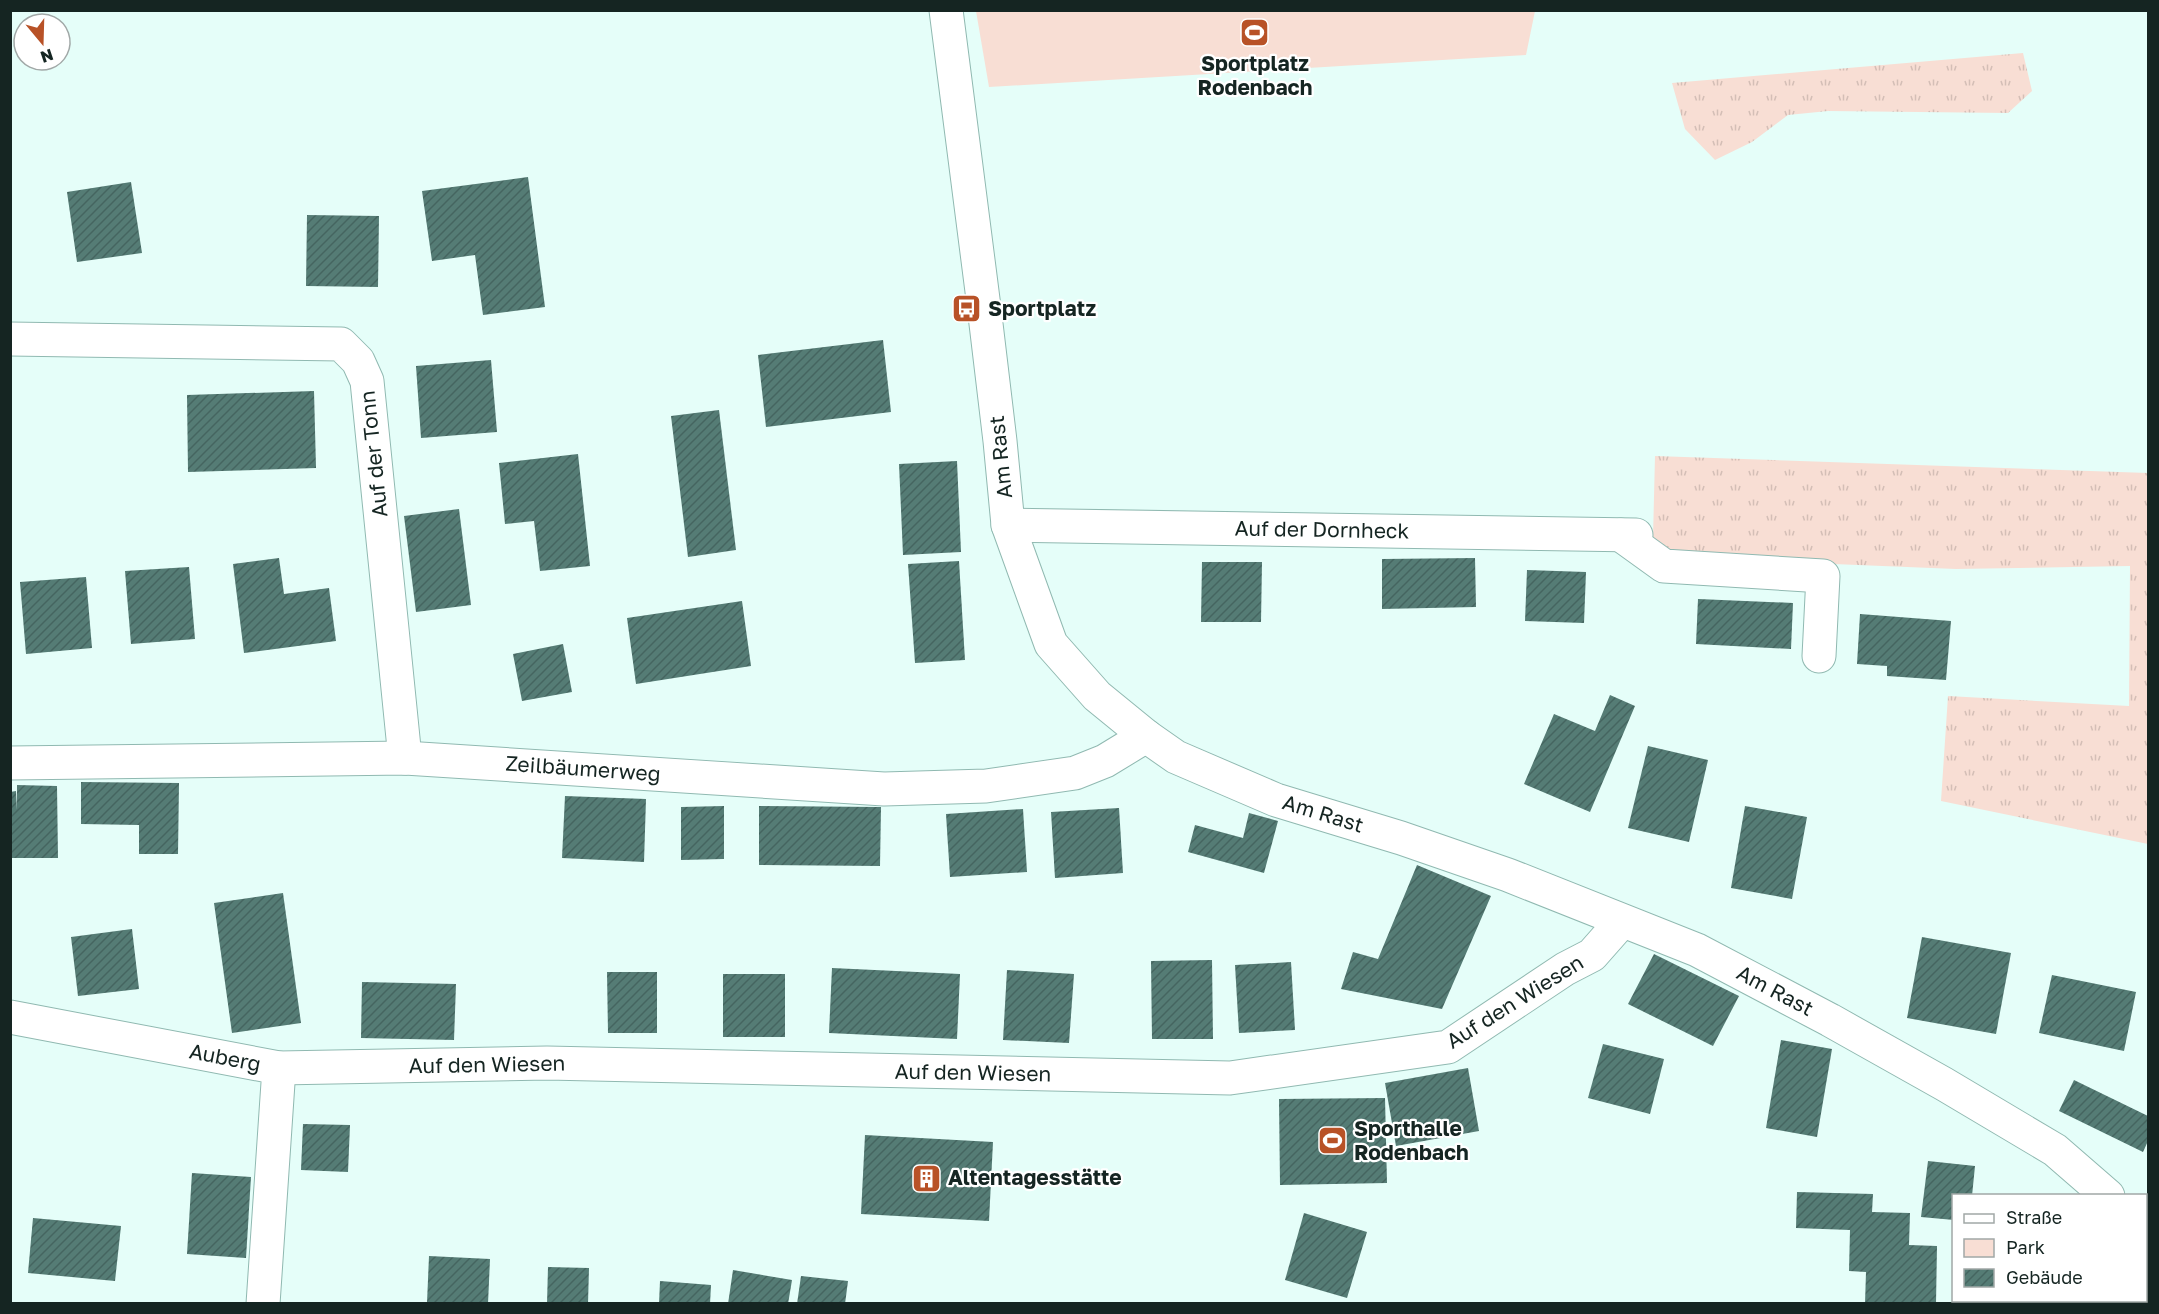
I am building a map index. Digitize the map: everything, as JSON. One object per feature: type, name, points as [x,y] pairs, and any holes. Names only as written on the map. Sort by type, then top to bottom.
[{"type":"street","name":"Am Rast","points":[[946,10],[987,330],[1008,525],[1051,644],[1097,696],[1176,757],[1276,800],[1401,838],[1508,875],[1697,950],[1830,1020],[2055,1150],[2106,1194]]},
{"type":"street","name":"Auf der Tonn","points":[[10,339],[341,344],[358,361],[367,381],[405,758]]},
{"type":"street","name":"Auf der Dornheck","points":[[1008,525],[1628,535],[1664,566],[1823,576],[1818,656]]},
{"type":"street","name":"Zeilbäumerweg","points":[[10,763],[405,758],[884,789],[986,786],[1075,773],[1106,761],[1146,736]]},
{"type":"street","name":"Auf den Wiesen","points":[[279,1068],[547,1063],[1230,1078],[1448,1047],[1565,969],[1592,955],[1622,921]]},
{"type":"street","name":"Auberg","points":[[10,1017],[279,1068],[263,1304]]},
{"type":"green space","name":"Sportplatz Rodenbach","points":[[976,10],[1535,11],[1526,55],[989,87]]},
{"type":"green space","points":[[2023,53],[2032,91],[2008,113],[1828,111],[1788,115],[1752,142],[1715,160],[1685,129],[1672,83]]},
{"type":"green space","points":[[1655,456],[2148,473],[2148,844],[1941,801],[1948,696],[2129,706],[2130,566],[1956,569],[1666,557],[1653,538]]},
{"type":"building","points":[[528,177],[545,307],[483,315],[475,255],[432,261],[422,191]]},
{"type":"building","points":[[131,182],[142,253],[77,262],[67,192]]},
{"type":"building","points":[[307,215],[379,216],[378,287],[306,286]]},
{"type":"building","points":[[883,340],[891,412],[766,427],[758,355]]},
{"type":"building","points":[[491,360],[497,432],[421,438],[416,366]]},
{"type":"building","points":[[314,391],[316,468],[188,472],[187,395]]},
{"type":"building","points":[[719,410],[736,550],[688,557],[671,416]]},
{"type":"building","points":[[578,454],[590,566],[540,571],[534,521],[505,524],[499,463]]},
{"type":"building","points":[[957,461],[961,552],[903,555],[899,464]]},
{"type":"building","points":[[459,509],[471,605],[416,612],[404,516]]},
{"type":"building","points":[[279,558],[284,594],[329,588],[336,641],[244,653],[233,564]]},
{"type":"building","points":[[1475,558],[1476,607],[1382,609],[1382,559]]},
{"type":"building","points":[[959,561],[965,660],[915,663],[908,564]]},
{"type":"building","points":[[1202,562],[1262,562],[1261,622],[1201,622]]},
{"type":"building","points":[[189,567],[195,639],[131,644],[125,571]]},
{"type":"building","points":[[1527,570],[1586,572],[1584,623],[1525,621]]},
{"type":"building","points":[[86,577],[92,648],[26,654],[20,582]]},
{"type":"building","points":[[1698,599],[1793,603],[1791,649],[1696,644]]},
{"type":"building","points":[[742,601],[751,666],[636,684],[627,618]]},
{"type":"building","points":[[1860,614],[1951,621],[1946,680],[1887,676],[1887,666],[1857,664]]},
{"type":"building","points":[[563,644],[572,692],[522,701],[513,654]]},
{"type":"building","points":[[1610,695],[1635,706],[1590,812],[1524,784],[1554,714],[1595,731]]},
{"type":"building","points":[[1648,746],[1708,760],[1689,842],[1628,828]]},
{"type":"building","points":[[81,782],[179,783],[178,854],[139,854],[139,825],[81,824]]},
{"type":"building","points":[[17,785],[57,786],[58,858],[10,858],[10,792],[16,791],[17,810]]},
{"type":"building","points":[[565,796],[646,799],[644,862],[562,858]]},
{"type":"building","points":[[724,806],[724,859],[681,860],[681,807]]},
{"type":"building","points":[[759,806],[881,807],[880,866],[759,865]]},
{"type":"building","points":[[1745,806],[1807,817],[1792,899],[1731,888]]},
{"type":"building","points":[[1119,808],[1123,873],[1055,878],[1051,812]]},
{"type":"building","points":[[1023,809],[1027,872],[950,877],[946,814]]},
{"type":"building","points":[[1249,813],[1278,821],[1264,873],[1188,852],[1195,825],[1243,838]]},
{"type":"building","points":[[1417,865],[1491,896],[1442,1009],[1341,989],[1353,952],[1378,959]]},
{"type":"building","points":[[283,893],[301,1023],[232,1033],[214,903]]},
{"type":"building","points":[[132,929],[139,989],[78,996],[71,937]]},
{"type":"building","points":[[1922,937],[2011,953],[1996,1034],[1907,1018]]},
{"type":"building","points":[[1654,954],[1739,996],[1713,1046],[1628,1004]]},
{"type":"building","points":[[1212,960],[1213,1039],[1152,1039],[1151,961]]},
{"type":"building","points":[[1291,962],[1295,1030],[1239,1033],[1235,965]]},
{"type":"building","points":[[832,968],[960,974],[957,1039],[829,1033]]},
{"type":"building","points":[[1007,970],[1074,974],[1069,1043],[1003,1040]]},
{"type":"building","points":[[607,972],[657,972],[657,1033],[608,1033]]},
{"type":"building","points":[[723,974],[785,974],[785,1037],[723,1037]]},
{"type":"building","points":[[2052,975],[2136,992],[2124,1051],[2039,1033]]},
{"type":"building","points":[[362,982],[456,984],[454,1040],[361,1038]]},
{"type":"building","points":[[1781,1040],[1832,1049],[1817,1137],[1766,1128]]},
{"type":"building","points":[[1603,1044],[1664,1059],[1650,1114],[1588,1098]]},
{"type":"building","points":[[1468,1068],[1479,1131],[1396,1146],[1385,1083]]},
{"type":"building","points":[[2074,1080],[2148,1116],[2148,1141],[2143,1152],[2059,1111]]},
{"type":"building","name":"Sporthalle Rodenbach","points":[[1385,1098],[1387,1183],[1280,1185],[1279,1099]]},
{"type":"building","points":[[303,1124],[350,1125],[348,1172],[301,1170]]},
{"type":"building","name":"Altentagesstätte","points":[[865,1135],[993,1142],[989,1221],[861,1214]]},
{"type":"building","points":[[1928,1161],[1975,1166],[1972,1194],[1952,1194],[1952,1220],[1921,1217]]},
{"type":"building","points":[[192,1173],[251,1177],[246,1258],[187,1254]]},
{"type":"building","points":[[1797,1192],[1873,1194],[1872,1212],[1910,1213],[1909,1245],[1937,1246],[1936,1304],[1865,1304],[1866,1272],[1849,1271],[1850,1230],[1796,1228]]},
{"type":"building","points":[[1304,1213],[1367,1232],[1347,1298],[1285,1280]]},
{"type":"building","points":[[33,1218],[121,1226],[115,1281],[28,1273]]},
{"type":"building","points":[[429,1256],[490,1259],[488,1304],[427,1303]]},
{"type":"building","points":[[548,1267],[589,1268],[588,1304],[547,1304]]},
{"type":"building","points":[[733,1270],[792,1280],[788,1304],[728,1304]]},
{"type":"building","points":[[801,1276],[848,1281],[845,1304],[797,1304]]},
{"type":"building","points":[[660,1281],[711,1285],[710,1304],[659,1304]]},
{"type":"building","points":[[2047,1302],[2132,1302],[2132,1304],[2047,1304]]},
{"type":"place","name":"Sportplatz Rodenbach","points":[[1255,33]]},
{"type":"place","name":"Sportplatz","points":[[967,309]]},
{"type":"place","name":"Sporthalle Rodenbach","points":[[1333,1141]]},
{"type":"place","name":"Altentagesstätte","points":[[927,1178]]}]
